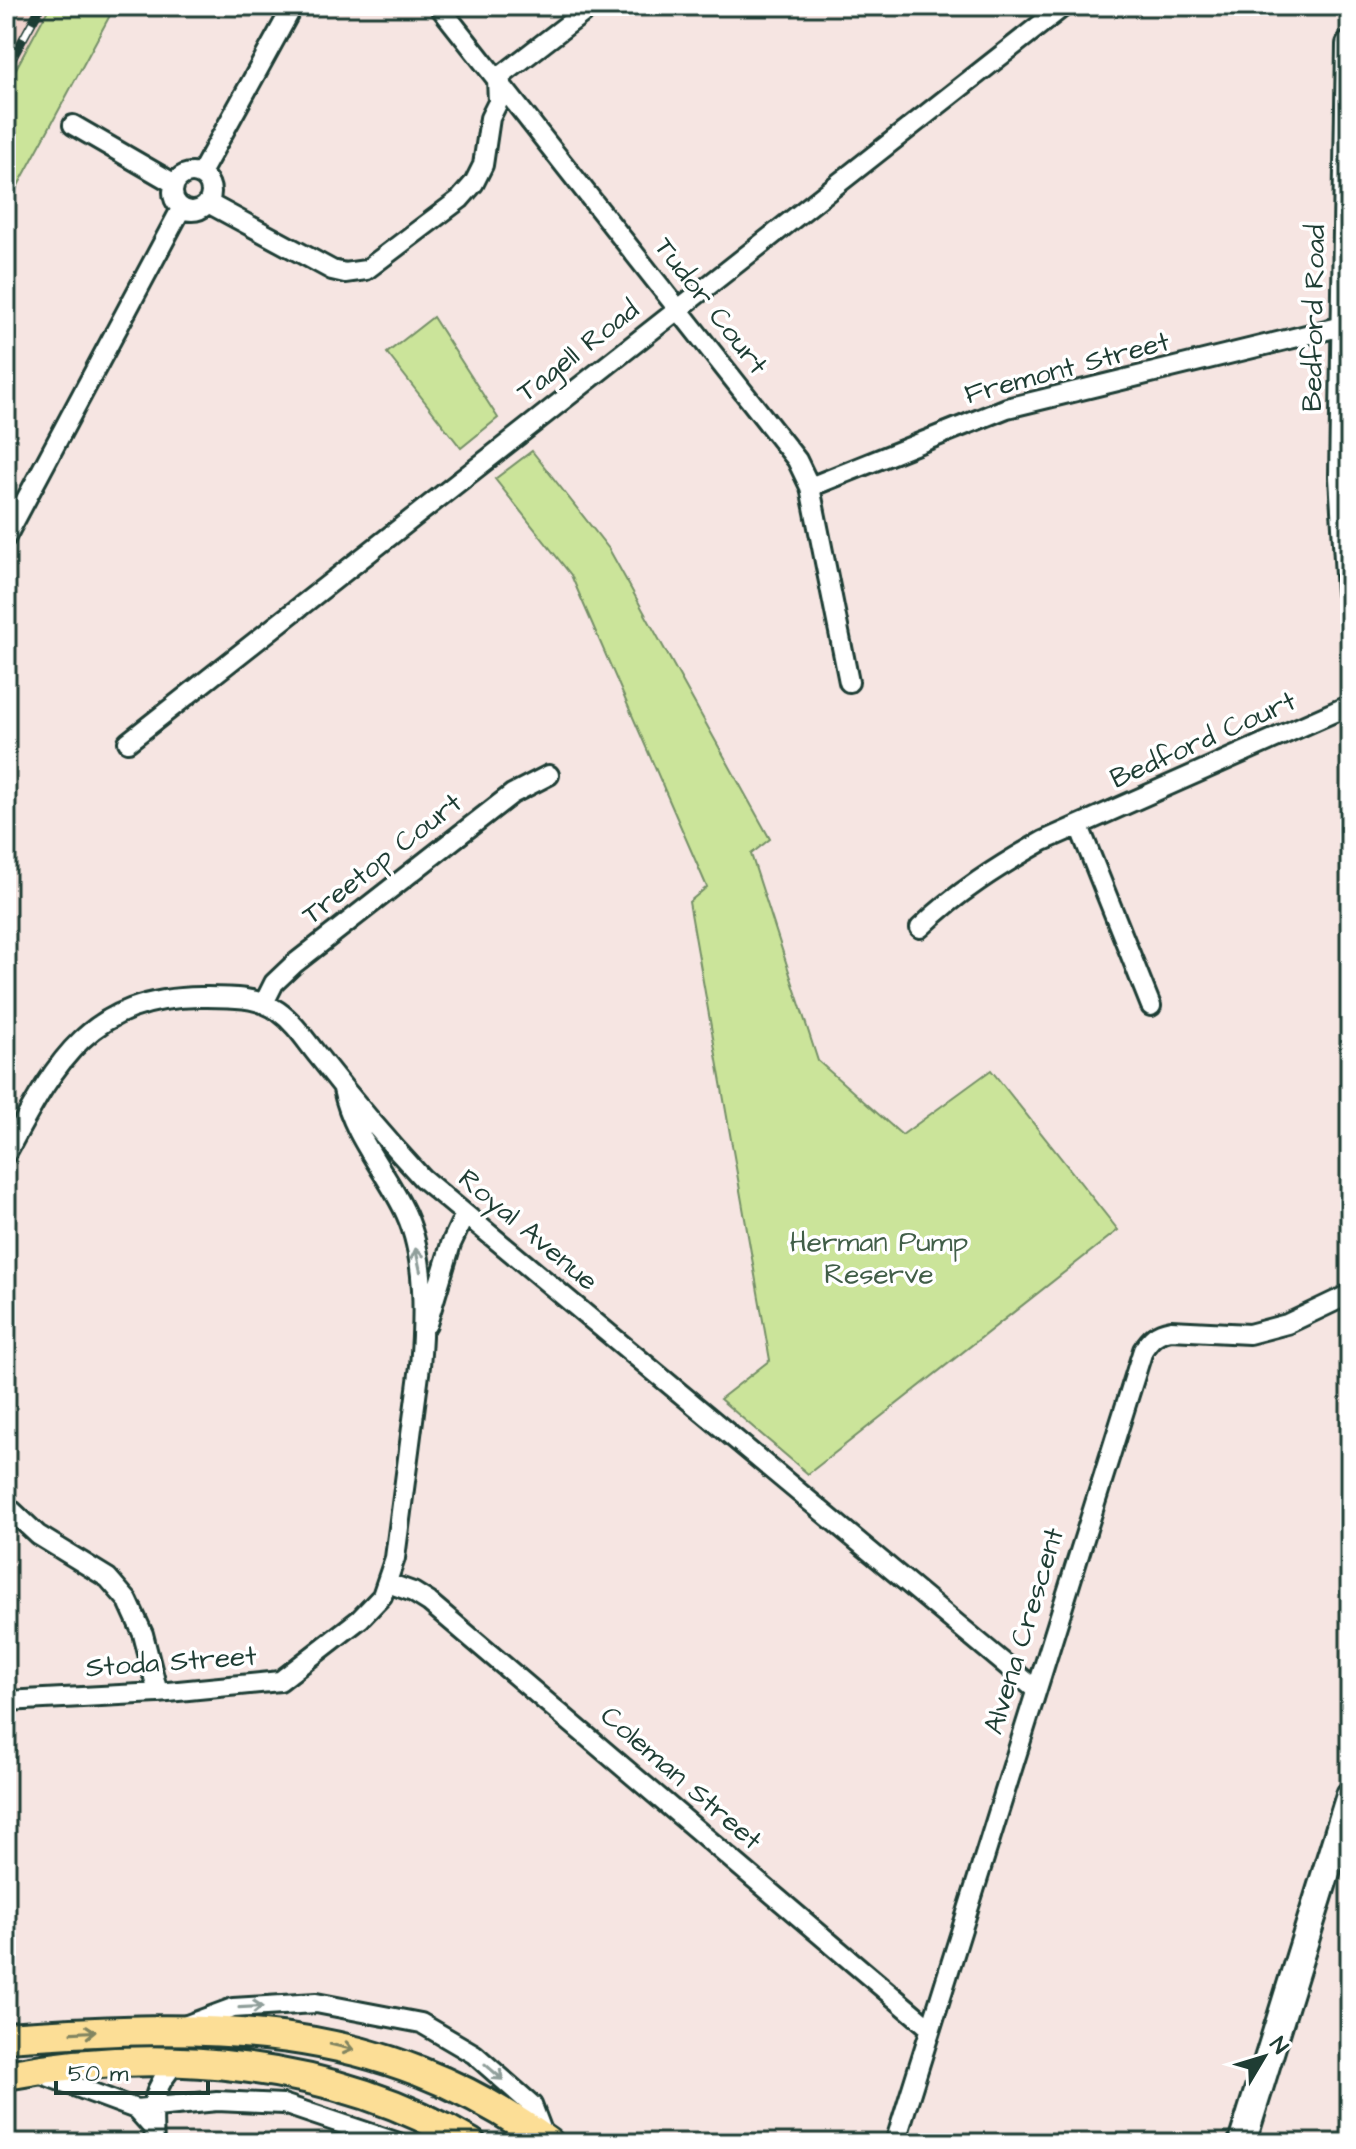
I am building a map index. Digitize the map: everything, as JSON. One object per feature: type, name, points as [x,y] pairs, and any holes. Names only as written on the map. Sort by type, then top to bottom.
[{"type":"main road","name":"Bedford Road","points":[[1350,45],[1343,477],[1350,592]]},
{"type":"main road","points":[[1242,2143],[1350,1795]]},
{"type":"main road","points":[[6,2037],[177,2029],[306,2039],[397,2062],[498,2108],[547,2142]]},
{"type":"main road","points":[[19,2072],[118,2062],[177,2062],[262,2069],[330,2085],[421,2116],[471,2143]]},
{"type":"street","points":[[200,175],[293,6]]},
{"type":"street","name":"Tudor Court","points":[[439,6],[797,460],[810,487],[849,682]]},
{"type":"street","points":[[208,203],[332,270],[345,273],[366,270],[460,199],[474,183],[483,165],[492,110],[498,102],[497,79],[592,6]]},
{"type":"street","name":"Tagell Road","points":[[128,742],[1064,6]]},
{"type":"street","points":[[73,125],[175,184]]},
{"type":"street","points":[[188,173],[200,175],[210,184],[211,197],[208,203],[193,212],[181,209],[174,200],[175,184],[188,173]]},
{"type":"street","points":[[6,537],[181,209]]},
{"type":"street","name":"Fremont Street","points":[[810,487],[1007,408],[1347,325]]},
{"type":"street","name":"Bedford Court","points":[[920,928],[940,909],[1006,862],[1043,841],[1350,705]]},
{"type":"street","name":"Treetop Court","points":[[264,1003],[274,983],[294,964],[512,794],[549,775]]},
{"type":"street","points":[[1079,826],[1151,1006]]},
{"type":"street","name":"Royal Avenue","points":[[6,1154],[34,1102],[64,1058],[107,1018],[136,1006],[173,997],[217,997],[264,1003],[291,1021],[405,1160],[465,1214],[1035,1689]]},
{"type":"street","name":"Stoda Street","points":[[341,1083],[348,1114],[407,1216],[420,1269],[423,1338]]},
{"type":"street","name":"Stoda Street","points":[[6,1701],[158,1693],[280,1681],[371,1610],[388,1583],[395,1558],[423,1338],[451,1244],[465,1214]]},
{"type":"street","name":"Alvena Crescent","points":[[895,2143],[1134,1372],[1151,1338],[1171,1330],[1249,1334],[1287,1324],[1350,1294]]},
{"type":"street","points":[[6,1505],[38,1535],[108,1578],[128,1601],[143,1634],[158,1693]]},
{"type":"street","name":"Coleman Street","points":[[388,1583],[413,1592],[441,1612],[930,2028]]},
{"type":"street","points":[[177,2029],[233,2008],[316,2003],[421,2023],[474,2054],[532,2105],[547,2142]]},
{"type":"street","points":[[153,2136],[144,2109],[159,2082],[177,2062]]},
{"type":"street","points":[[19,2072],[144,2109],[217,2101],[283,2104],[399,2143]]},
{"type":"shaded area","points":[[11,6],[50,6],[6,87],[6,14]]},
{"type":"green space","points":[[50,6],[115,6],[6,208],[6,87]]},
{"type":"green space","points":[[433,317],[498,418],[461,448],[387,353]]},
{"type":"green space","name":"Herman Pump Reserve","points":[[532,451],[609,549],[770,839],[751,854],[818,1061],[902,1135],[991,1070],[1118,1230],[808,1474],[720,1399],[770,1360],[689,902],[707,887],[571,575],[495,479]]},
{"type":"railway","points":[[6,70],[41,6]]}]
